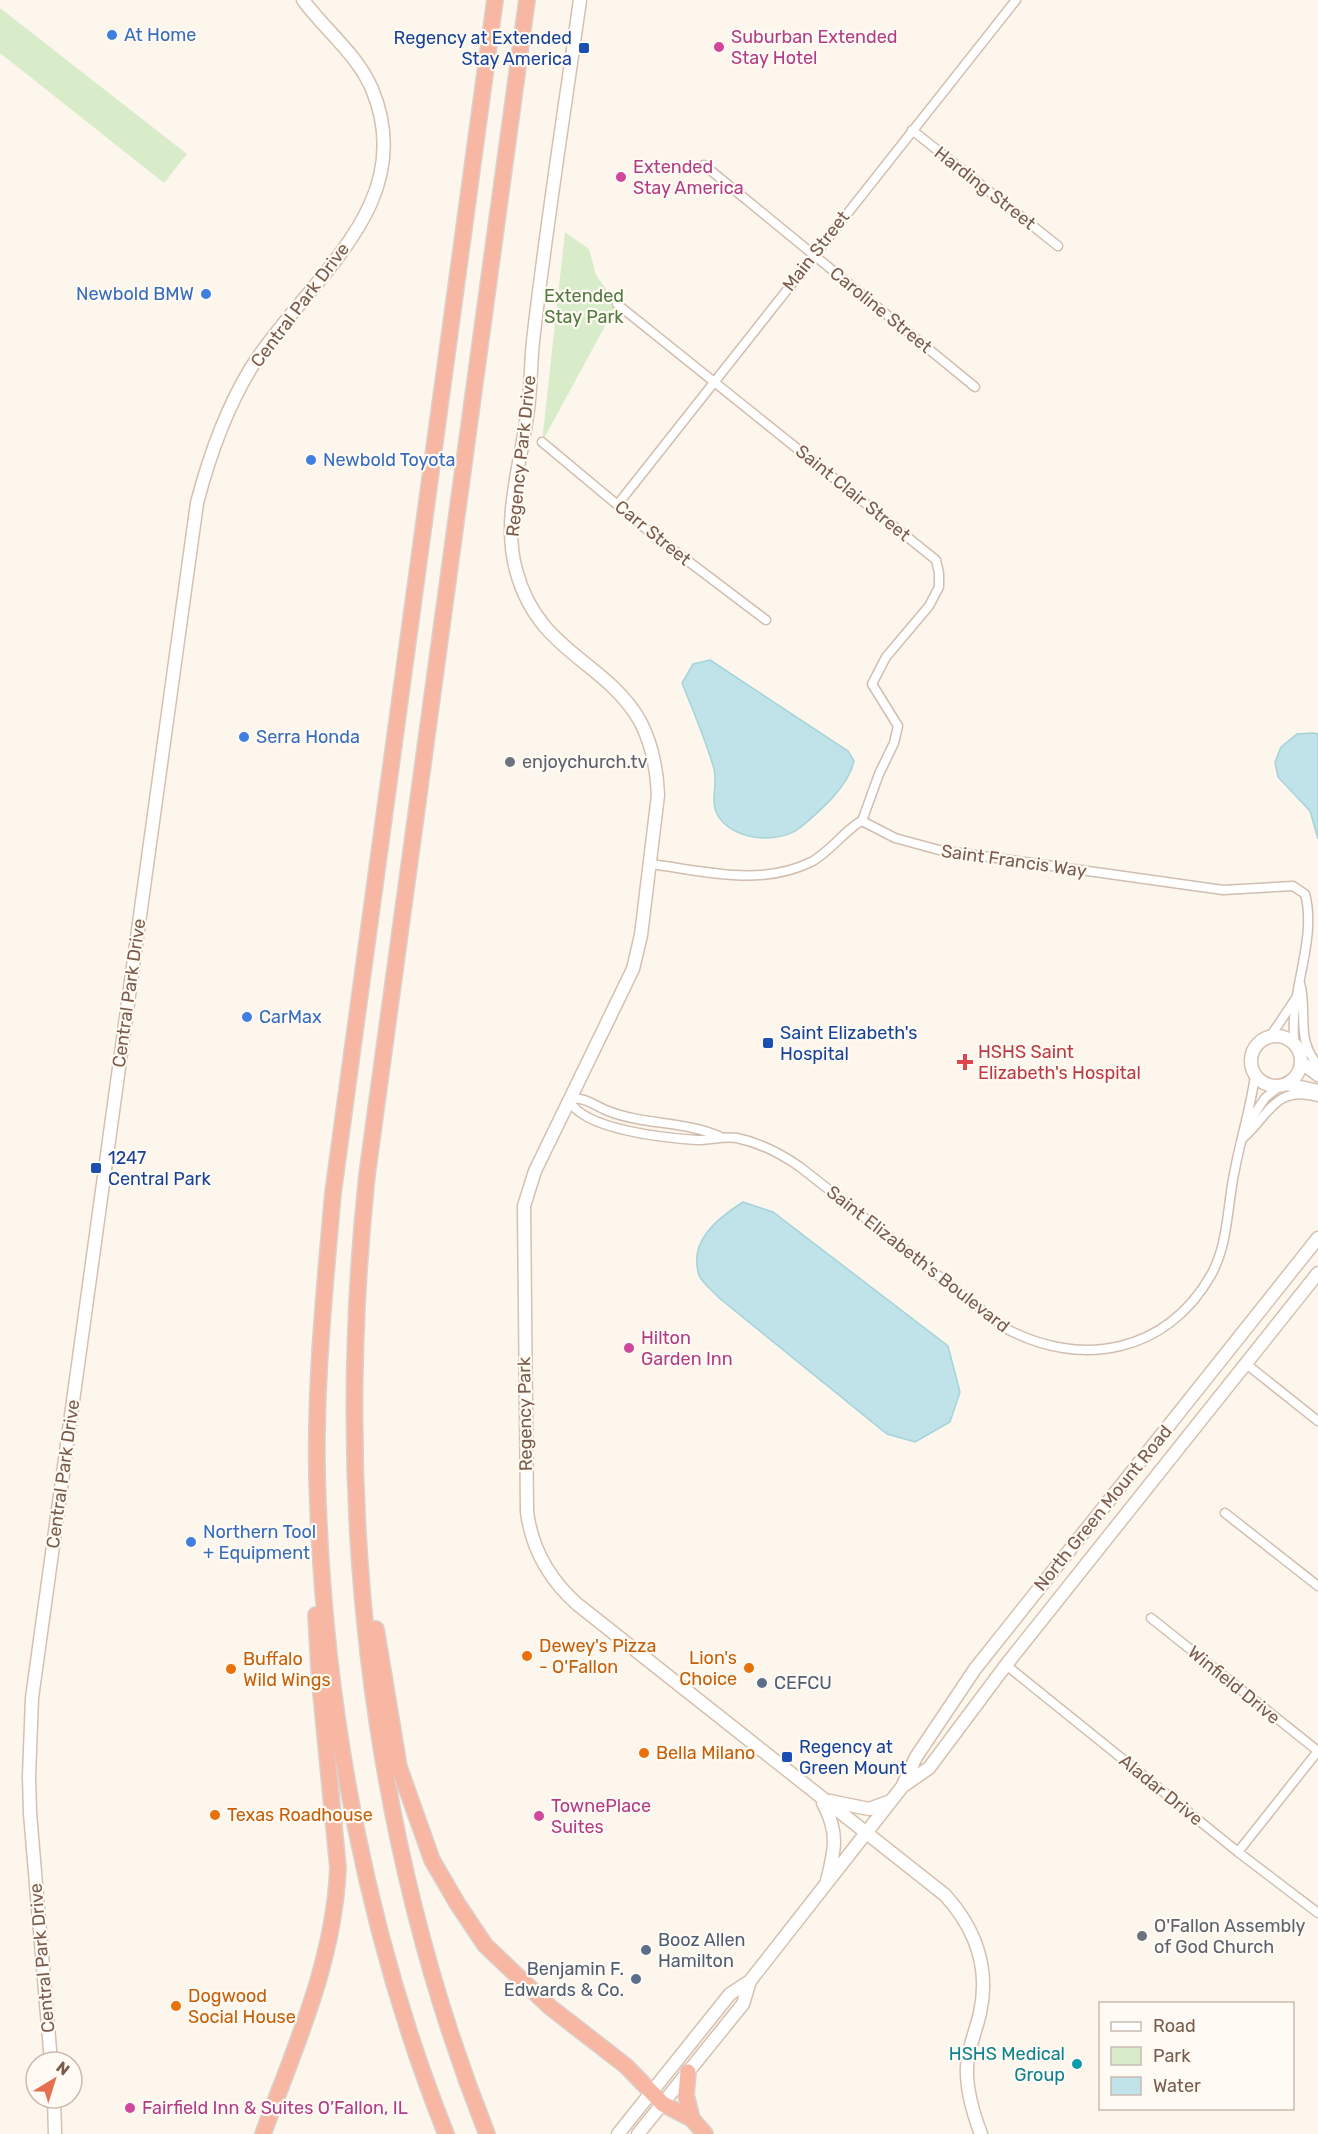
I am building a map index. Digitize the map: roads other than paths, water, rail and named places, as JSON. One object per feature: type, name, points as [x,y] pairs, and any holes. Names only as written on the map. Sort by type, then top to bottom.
[{"type":"highway","points":[[446,2134],[393,1977],[354,1809],[334,1695],[318,1505],[321,1347],[333,1193],[495,0]]},
{"type":"highway","points":[[487,2134],[435,1980],[405,1866],[378,1722],[363,1608],[353,1399],[361,1228],[527,0]]},
{"type":"highway","points":[[263,2134],[321,1977],[337,1899],[338,1868],[320,1683],[312,1535],[318,1505]]},
{"type":"highway","points":[[363,1586],[373,1612],[399,1767],[432,1860],[485,1944],[550,2007],[626,2066],[663,2104],[692,2119],[705,2134]]},
{"type":"highway","points":[[688,2072],[686,2095],[692,2119]]},
{"type":"street","name":"Central Park Drive","points":[[50,2050],[30,1813],[32,1698],[197,503],[218,436],[251,369],[272,337],[369,213],[383,172],[384,128],[372,89],[358,65],[303,0]]},
{"type":"street","name":"Regency Park Drive","points":[[580,0],[533,342],[530,400],[511,526],[512,551],[523,594],[536,618],[550,635],[621,698],[639,721],[650,746],[657,773],[657,816],[651,864]]},
{"type":"street","name":"Main Street","points":[[618,504],[813,254],[1016,0]]},
{"type":"street","name":"Harding Street","points":[[912,130],[1058,246]]},
{"type":"street","name":"Caroline Street","points":[[704,165],[975,387]]},
{"type":"street","name":"Saint Clair Street","points":[[617,304],[936,560],[939,587],[929,606],[886,657],[872,684],[898,726],[894,743],[879,774],[862,821]]},
{"type":"street","name":"Carr Street","points":[[542,442],[651,533],[766,620]]},
{"type":"street","points":[[651,864],[749,877],[782,873],[813,861],[862,821]]},
{"type":"street","name":"Saint Francis Way","points":[[862,821],[894,838],[945,851],[1222,891],[1293,886],[1299,888],[1305,894],[1309,912],[1306,954],[1296,997],[1295,1046]]},
{"type":"street","name":"Regency Park","points":[[651,864],[641,934],[633,969],[530,1182],[523,1225],[527,1512],[536,1550],[560,1588],[578,1604],[945,1895],[959,1911],[971,1932],[983,1974],[983,1994],[967,2071],[973,2112],[981,2134]]},
{"type":"street","name":"Saint Francis Way","points":[[1300,982],[1304,997],[1301,1017],[1303,1037],[1318,1065]]},
{"type":"street","name":"Saint Francis Way","points":[[1270,1037],[1296,997]]},
{"type":"street","points":[[1270,1037],[1287,1039],[1295,1046],[1300,1062],[1318,1075]]},
{"type":"street","name":"Saint Elizabeth's Boulevard","points":[[719,1136],[700,1140],[627,1130],[582,1114],[572,1107],[569,1100],[581,1099],[626,1117],[701,1128],[719,1136],[748,1141],[782,1155],[1005,1328],[1041,1345],[1075,1351],[1115,1347],[1142,1338],[1169,1323],[1199,1293],[1221,1251],[1234,1169],[1243,1139],[1255,1075],[1251,1065],[1251,1054],[1260,1041],[1270,1037]]},
{"type":"street","name":"Saint Elizabeth's Boulevard","points":[[1245,1128],[1266,1098],[1295,1077],[1300,1062]]},
{"type":"street","points":[[1255,1075],[1269,1085],[1318,1091]]},
{"type":"street","name":"Saint Elizabeth's Boulevard","points":[[1243,1139],[1253,1130],[1272,1104],[1281,1099],[1305,1094],[1318,1097]]},
{"type":"street","name":"North Green Mount Road","points":[[618,2134],[730,1994],[750,1981],[892,1801],[902,1787],[916,1757],[975,1669],[1318,1238]]},
{"type":"street","name":"North Green Mount Road","points":[[902,1787],[929,1768],[1005,1665],[1318,1273]]},
{"type":"street","points":[[1245,1363],[1318,1420]]},
{"type":"street","points":[[1225,1513],[1318,1586]]},
{"type":"street","name":"Winfield Drive","points":[[1151,1618],[1318,1751]]},
{"type":"street","name":"Aladar Drive","points":[[1005,1665],[1238,1852],[1318,1913]]},
{"type":"street","points":[[1238,1852],[1318,1751]]},
{"type":"street","points":[[821,1798],[849,1807],[869,1809],[892,1801]]},
{"type":"street","points":[[821,1798],[833,1822],[835,1836],[834,1854],[826,1885]]},
{"type":"street","name":"North Green Mount Road","points":[[638,2134],[743,2004],[750,1981]]},
{"type":"street","points":[[54,2110],[55,2134]]},
{"type":"water","points":[[710,660],[848,751],[854,761],[840,789],[809,821],[792,833],[768,838],[744,835],[724,823],[717,814],[714,803],[714,769],[682,683],[693,664]]},
{"type":"water","points":[[1297,734],[1318,734],[1318,839],[1310,811],[1278,777],[1275,762],[1281,747]]},
{"type":"water","points":[[743,1202],[773,1212],[948,1346],[960,1392],[950,1422],[915,1442],[887,1434],[718,1297],[704,1283],[700,1278],[697,1263],[701,1241],[715,1223]]},
{"type":"place","name":"At Home","points":[[112,35]]},
{"type":"place","name":"Suburban Extended Stay Hotel","points":[[719,47]]},
{"type":"place","name":"Regency at Extended Stay America","points":[[584,48]]},
{"type":"place","name":"Extended Stay America","points":[[621,177]]},
{"type":"place","name":"Newbold BMW","points":[[206,294]]},
{"type":"place","name":"Newbold Toyota","points":[[311,460]]},
{"type":"place","name":"Serra Honda","points":[[244,737]]},
{"type":"place","name":"enjoychurch.tv","points":[[510,762]]},
{"type":"place","name":"CarMax","points":[[247,1017]]},
{"type":"place","name":"Saint Elizabeth's Hospital","points":[[768,1043]]},
{"type":"place","name":"HSHS Saint Elizabeth's Hospital","points":[[965,1062]]},
{"type":"place","name":"1247 Central Park","points":[[96,1168]]},
{"type":"place","name":"Hilton Garden Inn","points":[[629,1348]]},
{"type":"place","name":"Northern Tool + Equipment","points":[[191,1542]]},
{"type":"place","name":"Dewey's Pizza - O'Fallon","points":[[527,1656]]},
{"type":"place","name":"Lion's Choice","points":[[749,1668]]},
{"type":"place","name":"Buffalo Wild Wings","points":[[231,1669]]},
{"type":"place","name":"CEFCU","points":[[762,1683]]},
{"type":"place","name":"Bella Milano","points":[[644,1753]]},
{"type":"place","name":"Regency at Green Mount","points":[[787,1757]]},
{"type":"place","name":"Texas Roadhouse","points":[[215,1815]]},
{"type":"place","name":"TownePlace Suites","points":[[539,1816]]},
{"type":"place","name":"O'Fallon Assembly of God Church","points":[[1142,1936]]},
{"type":"place","name":"Booz Allen Hamilton","points":[[646,1950]]},
{"type":"place","name":"Benjamin F. Edwards & Co.","points":[[636,1979]]},
{"type":"place","name":"Dogwood Social House","points":[[176,2006]]},
{"type":"place","name":"HSHS Medical Group","points":[[1077,2064]]},
{"type":"place","name":"Fairfield Inn & Suites O’Fallon, IL","points":[[130,2108]]},
{"type":"park label","name":"Extended Stay Park","points":[[584,306]]}]
